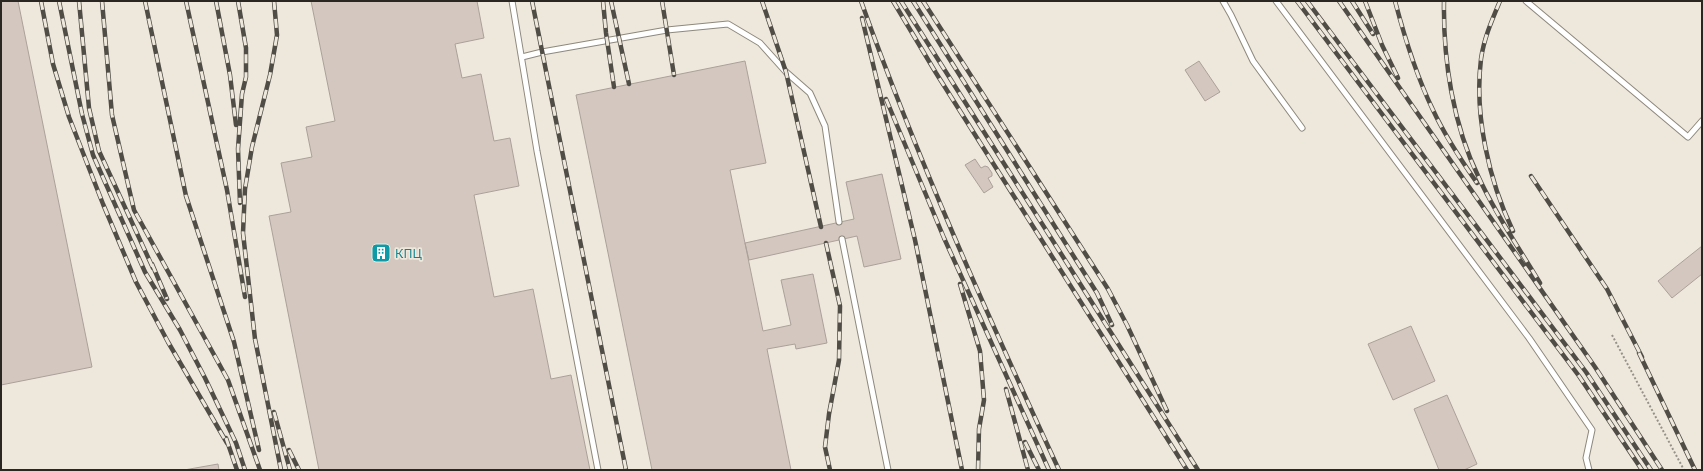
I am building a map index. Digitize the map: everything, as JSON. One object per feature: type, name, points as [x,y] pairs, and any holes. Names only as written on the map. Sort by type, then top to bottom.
[{"type":"lane","points":[[512,1],[537,151],[598,470]]},
{"type":"lane","points":[[1223,1],[1252,61],[1302,128]]},
{"type":"lane","points":[[1276,1],[1529,338],[1592,430],[1586,458],[1589,470]]},
{"type":"lane","points":[[1526,1],[1688,136],[1702,121]]},
{"type":"lane","points":[[522,57],[542,52],[667,30],[728,24],[760,43],[786,72],[810,93],[825,126],[840,222]]},
{"type":"lane","points":[[842,239],[888,470]]},
{"type":"path","points":[[1612,335],[1684,470]]},
{"type":"building","points":[[1,1],[18,1],[92,367],[1,385]]},
{"type":"building","name":"КПЦ","points":[[311,1],[477,1],[484,38],[455,44],[462,78],[481,74],[494,141],[510,138],[519,186],[474,195],[494,297],[533,289],[551,379],[571,375],[590,470],[319,470],[269,216],[291,212],[281,163],[312,157],[306,127],[335,121]]},
{"type":"building","points":[[745,61],[766,163],[730,170],[763,331],[791,325],[781,280],[813,274],[827,343],[796,349],[795,344],[767,349],[791,470],[652,470],[576,95]]},
{"type":"building","points":[[1199,61],[1220,92],[1205,101],[1185,70]]},
{"type":"building","points":[[975,159],[981,168],[985,166],[988,167],[992,173],[992,176],[988,178],[993,187],[984,193],[965,165]]},
{"type":"building","points":[[882,174],[901,259],[864,267],[857,236],[749,260],[745,243],[854,219],[846,182]]},
{"type":"building","points":[[1702,246],[1702,274],[1672,298],[1658,281]]},
{"type":"building","points":[[1411,326],[1435,381],[1393,400],[1368,344]]},
{"type":"building","points":[[1447,395],[1477,464],[1464,470],[1439,470],[1414,409]]},
{"type":"building","points":[[218,464],[219,470],[184,470]]},
{"type":"railway","points":[[41,1],[53,64],[69,117],[103,204],[136,282],[168,342],[227,443]]},
{"type":"railway","points":[[59,1],[82,114],[93,155],[145,272],[180,330],[205,378],[236,443],[245,470]]},
{"type":"railway","points":[[79,1],[89,108],[99,151],[153,268]]},
{"type":"railway","points":[[102,1],[112,115],[134,210],[228,380],[260,470]]},
{"type":"railway","points":[[145,1],[186,196],[234,342],[259,450]]},
{"type":"railway","points":[[186,1],[227,190],[245,297]]},
{"type":"railway","points":[[216,1],[230,75],[236,125]]},
{"type":"railway","points":[[238,1],[246,48],[246,77],[242,94],[238,149],[240,203]]},
{"type":"railway","points":[[274,1],[277,35],[270,75],[252,147],[245,189],[243,233],[255,339],[281,470]]},
{"type":"railway","points":[[532,1],[626,470]]},
{"type":"railway","points":[[603,1],[614,87]]},
{"type":"railway","points":[[611,1],[629,84]]},
{"type":"railway","points":[[662,1],[674,75]]},
{"type":"railway","points":[[762,1],[786,72],[821,227]]},
{"type":"railway","points":[[861,1],[930,179],[980,296],[1059,470]]},
{"type":"railway","points":[[893,1],[936,73],[1187,470]]},
{"type":"railway","points":[[901,1],[1198,470]]},
{"type":"railway","points":[[913,1],[1097,293],[1112,325]]},
{"type":"railway","points":[[923,1],[1108,289],[1127,325],[1167,411]]},
{"type":"railway","points":[[1297,1],[1579,376],[1642,470]]},
{"type":"railway","points":[[1307,1],[1586,372],[1651,470]]},
{"type":"railway","points":[[1339,1],[1595,367],[1662,470]]},
{"type":"railway","points":[[1352,1],[1373,34]]},
{"type":"railway","points":[[1365,1],[1382,45],[1398,78]]},
{"type":"railway","points":[[1395,1],[1411,57],[1421,84],[1448,138],[1477,183]]},
{"type":"railway","points":[[1444,1],[1445,46],[1451,92],[1462,136],[1470,158],[1486,192],[1500,218],[1540,283]]},
{"type":"railway","points":[[1500,1],[1482,51],[1479,80],[1480,102],[1485,147],[1490,169],[1504,212],[1513,231]]},
{"type":"railway","points":[[862,18],[915,240],[962,470]]},
{"type":"railway","points":[[886,99],[944,238],[1049,470]]},
{"type":"railway","points":[[1531,176],[1607,289],[1642,357]]},
{"type":"railway","points":[[826,243],[840,306],[839,360],[829,414],[825,447],[830,470]]},
{"type":"railway","points":[[152,264],[167,299]]},
{"type":"railway","points":[[960,284],[980,351],[984,400],[979,429],[978,470]]},
{"type":"railway","points":[[1639,353],[1695,470]]},
{"type":"railway","points":[[1006,389],[1028,470]]},
{"type":"railway","points":[[274,412],[290,470]]},
{"type":"railway","points":[[226,438],[237,470]]},
{"type":"railway","points":[[1025,442],[1039,470]]},
{"type":"railway","points":[[289,450],[299,470]]},
{"type":"place","name":"КПЦ","points":[[381,253]]}]
